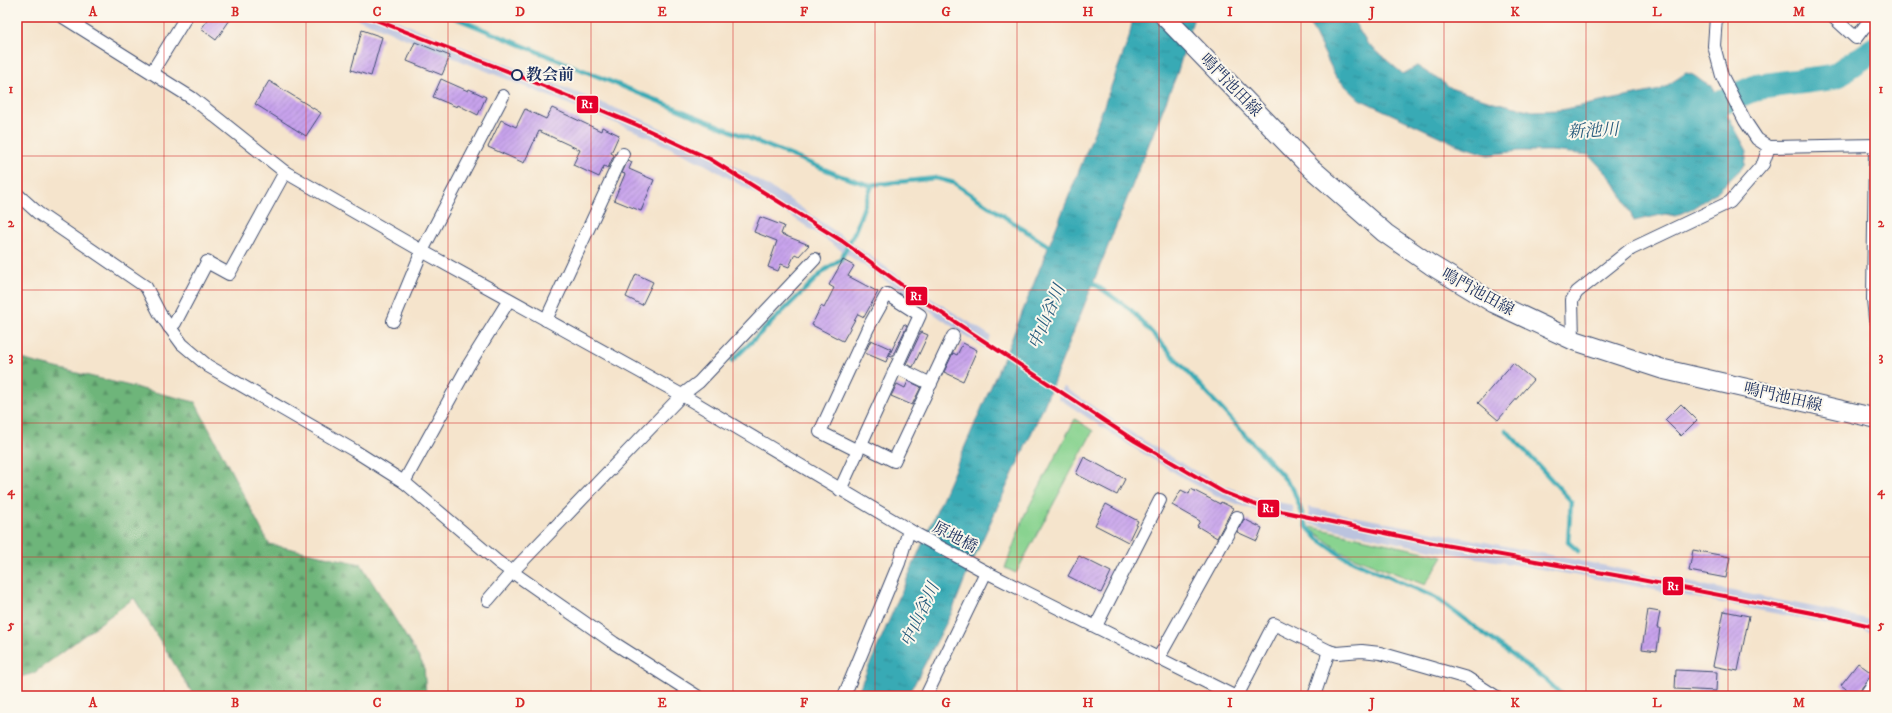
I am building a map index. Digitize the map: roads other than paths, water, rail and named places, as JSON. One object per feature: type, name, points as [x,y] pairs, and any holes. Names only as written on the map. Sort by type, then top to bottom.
[{"type":"main road","name":"鳴門池田線","points":[[1165,17],[1312,169],[1385,233],[1431,266],[1494,303],[1573,340],[1662,368],[1875,418]]},
{"type":"street","name":"原地橋","points":[[63,17],[152,72],[208,109],[285,172],[509,300],[682,395],[913,532],[982,569],[1234,696]]},
{"type":"street","points":[[152,72],[186,17]]},
{"type":"street","points":[[1716,17],[1714,46],[1722,76],[1745,122],[1757,139],[1769,147],[1875,145]]},
{"type":"street","points":[[1833,17],[1856,38],[1865,26],[1875,24]]},
{"type":"street","points":[[393,321],[422,251],[503,96]]},
{"type":"street","points":[[1573,340],[1572,300],[1577,292],[1631,249],[1730,202],[1763,164],[1769,147]]},
{"type":"street","points":[[546,320],[623,154]]},
{"type":"street","points":[[1875,154],[1873,299],[1875,319]]},
{"type":"street","points":[[169,327],[175,323],[207,262],[229,274],[285,172]]},
{"type":"street","points":[[17,194],[38,213],[146,287],[160,314],[182,344],[208,366],[355,451],[404,482],[498,562],[614,643],[697,696]]},
{"type":"street","points":[[488,600],[512,572],[682,395],[699,382],[815,259]]},
{"type":"street","points":[[840,490],[859,448],[896,367],[920,315],[886,294],[868,328],[820,432],[859,448],[894,460],[953,336]]},
{"type":"street","points":[[404,482],[468,366],[509,300]]},
{"type":"street","points":[[896,367],[930,384]]},
{"type":"street","points":[[1096,626],[1160,500]]},
{"type":"street","points":[[1159,657],[1237,517]]},
{"type":"street","points":[[844,696],[913,532]]},
{"type":"street","points":[[926,696],[982,569]]},
{"type":"street","points":[[1237,696],[1274,624],[1328,651],[1337,653],[1362,651],[1380,653],[1467,678],[1495,696]]},
{"type":"street","points":[[1314,696],[1328,651]]},
{"type":"street","points":[[1866,696],[1875,681]]},
{"type":"water","name":"中山谷川","points":[[1133,17],[1194,17],[1177,74],[1043,408],[968,571],[951,614],[908,696],[856,696],[1010,343],[1090,143],[1129,38]]},
{"type":"water","points":[[1323,17],[1351,17],[1367,43],[1403,74],[1417,66],[1453,89],[1494,102],[1533,111],[1561,110],[1660,90],[1686,73],[1690,74],[1712,86],[1747,151],[1745,165],[1717,192],[1693,208],[1675,216],[1665,214],[1634,221],[1623,197],[1610,177],[1589,155],[1551,151],[1518,151],[1488,155],[1458,145],[1359,99],[1336,77],[1311,26],[1312,19]]},
{"type":"waterway","points":[[453,17],[841,176],[869,185],[936,178],[954,183],[1053,249]]},
{"type":"waterway","name":"新池川","points":[[1687,113],[1713,106],[1757,87],[1833,77],[1875,49]]},
{"type":"waterway","points":[[732,361],[825,270],[841,259],[855,231],[872,185]]},
{"type":"waterway","points":[[1089,280],[1131,310],[1281,474],[1293,489],[1307,527],[1318,539],[1342,556],[1436,598],[1547,681],[1563,696]]},
{"type":"waterway","points":[[1506,430],[1571,501],[1568,542],[1578,551]]},
{"type":"place","name":"教会前","points":[[517,75]]}]
